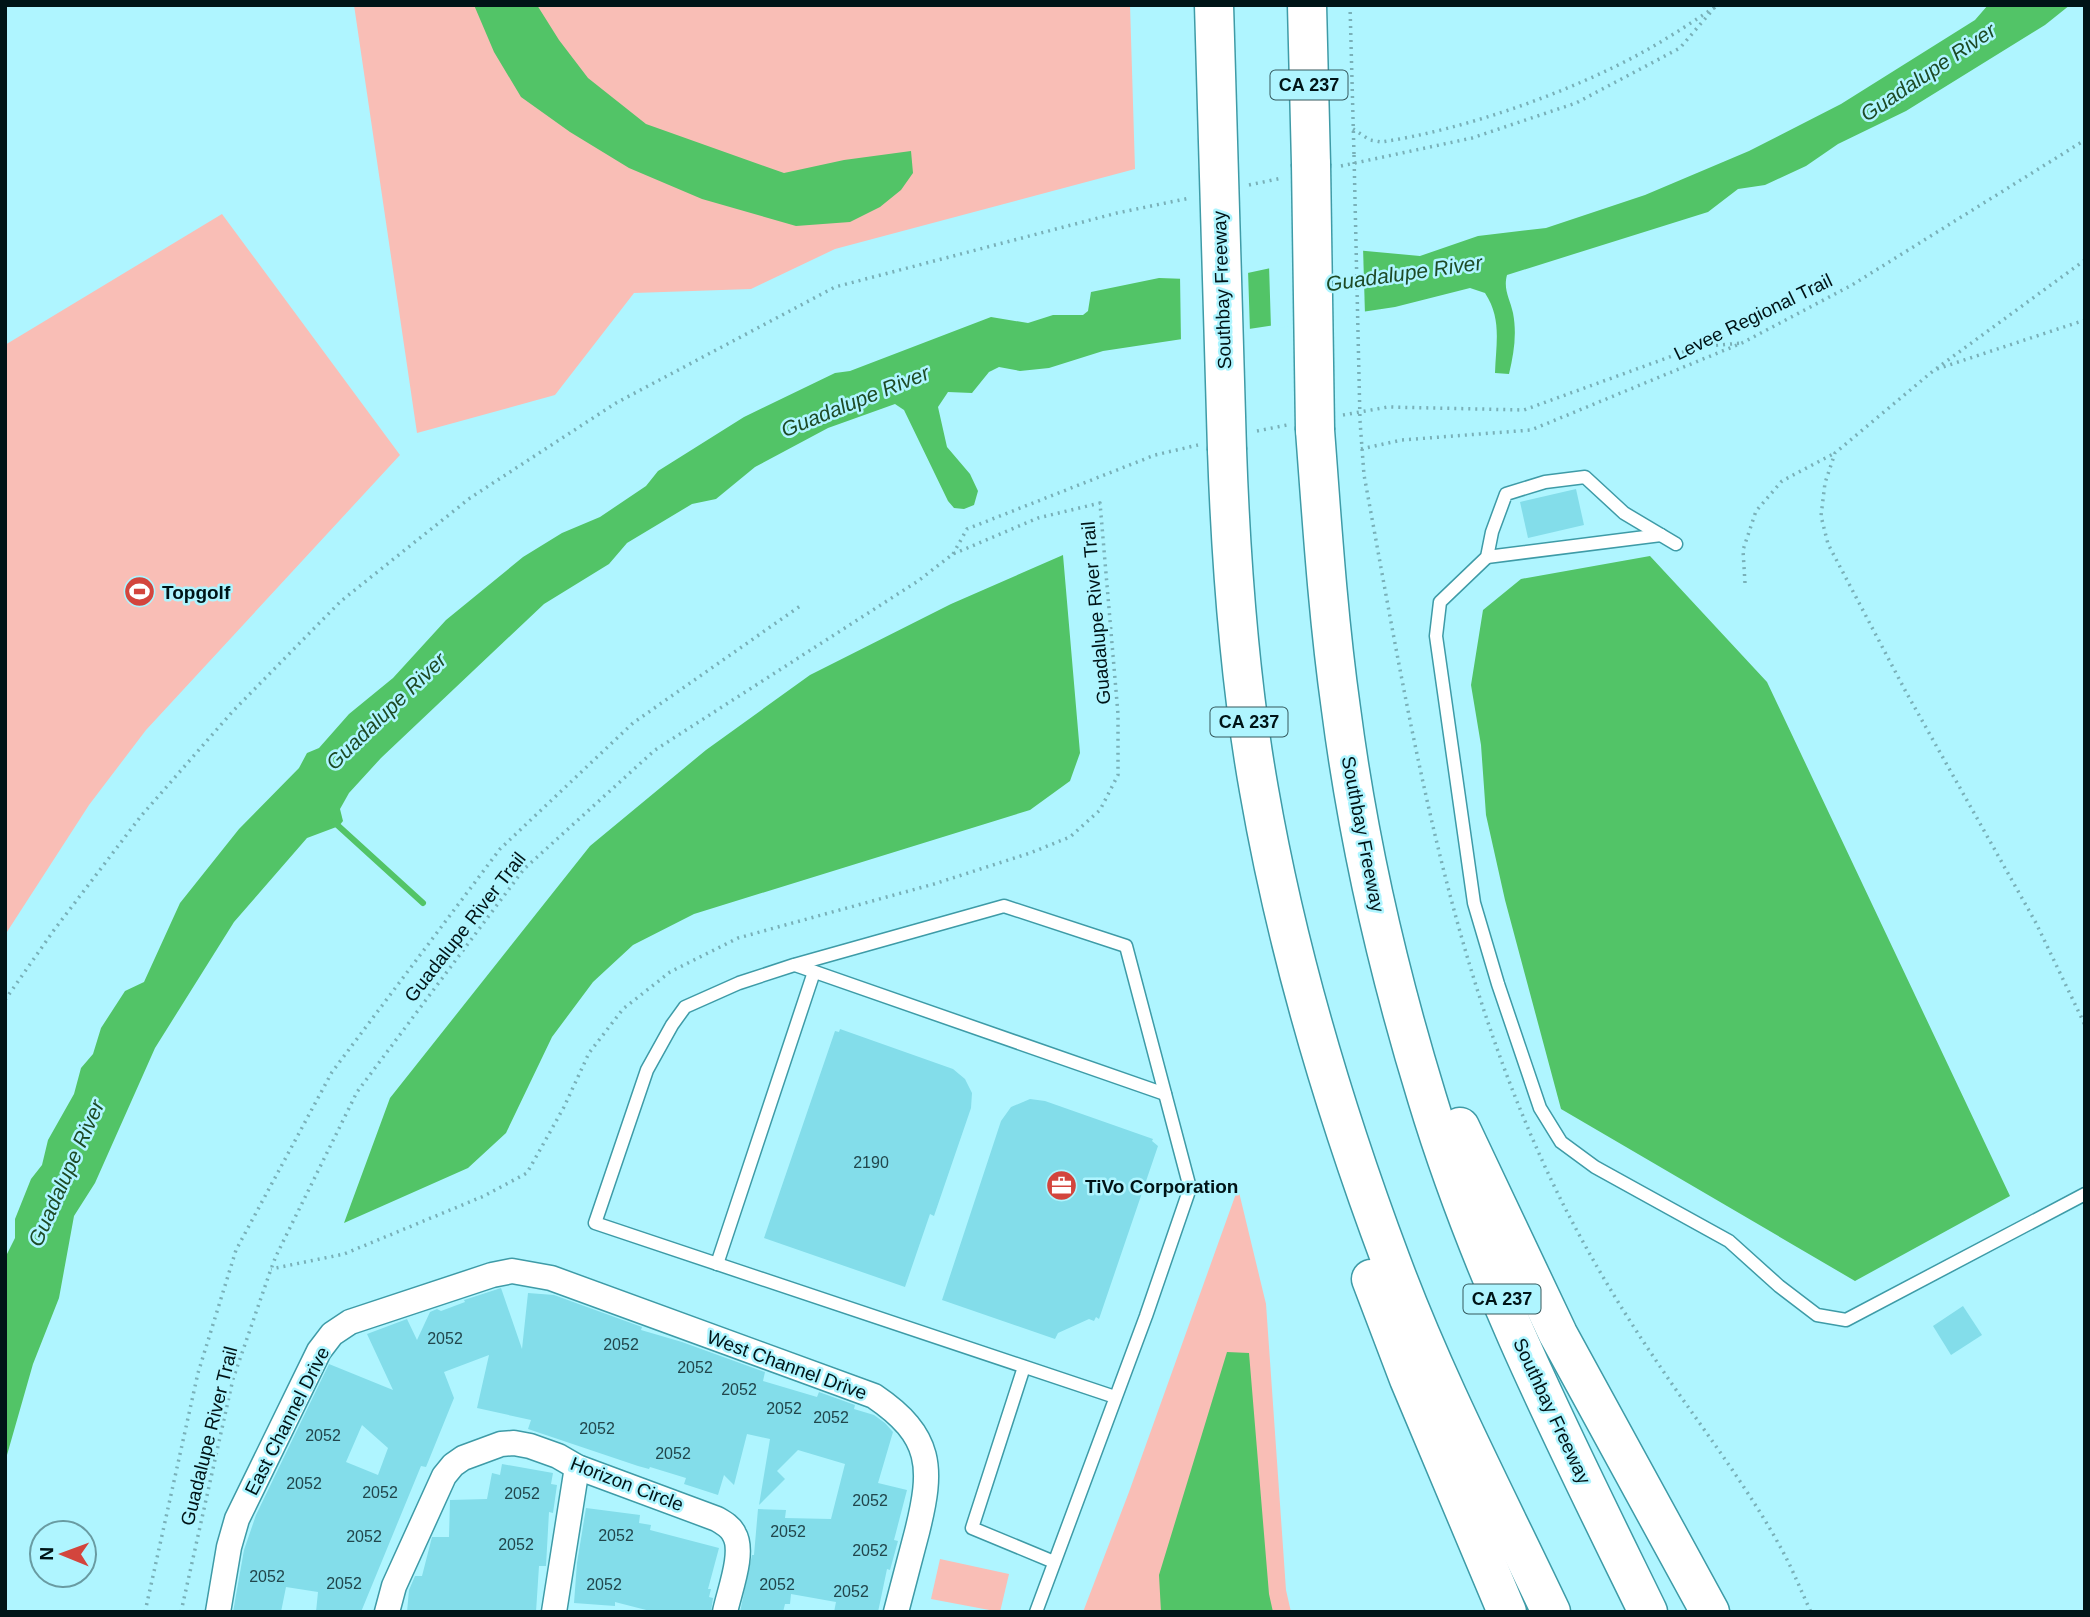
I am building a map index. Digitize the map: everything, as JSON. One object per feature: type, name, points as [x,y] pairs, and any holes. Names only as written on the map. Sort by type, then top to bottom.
[{"type":"highway","name":"Southbay Freeway","points":[[1214,5],[1227,450],[1235,604],[1250,730],[1273,865],[1304,990],[1345,1132],[1392,1264],[1457,1418],[1551,1612]]},
{"type":"highway","name":"Southbay Freeway","points":[[1307,5],[1314,169],[1315,430],[1325,571],[1341,710],[1363,844],[1391,971],[1427,1099],[1474,1233],[1534,1374],[1648,1612]]},
{"type":"highway","points":[[1391,971],[1463,1133],[1558,1334],[1710,1612]]},
{"type":"highway","points":[[1304,990],[1304,1080],[1331,1166],[1409,1379],[1507,1612]]},
{"type":"street","name":"East Channel Drive","points":[[218,1612],[229,1547],[237,1519],[319,1351],[332,1334],[350,1322],[492,1275],[512,1271]]},
{"type":"street","name":"West Channel Drive","points":[[512,1271],[551,1278],[874,1396],[898,1412],[915,1432],[924,1451],[927,1474],[926,1498],[897,1612]]},
{"type":"street","name":"Horizon Circle","points":[[387,1612],[394,1586],[444,1476],[463,1458],[501,1444],[514,1443],[558,1456],[577,1467],[727,1525],[734,1533],[738,1556],[725,1612]]},
{"type":"street","points":[[554,1612],[577,1467]]},
{"type":"lane","points":[[1676,544],[1624,513],[1585,477],[1545,482],[1506,494],[1492,532],[1487,557],[1440,603],[1436,636],[1474,903],[1540,1108],[1561,1142],[1595,1167],[1729,1241],[1779,1286],[1817,1315],[1846,1320],[2085,1194]]},
{"type":"lane","points":[[1487,557],[1661,535]]},
{"type":"lane","points":[[1036,1612],[1146,1316],[1190,1188],[1126,946],[1004,906],[794,965],[738,983],[685,1007],[647,1069],[595,1223],[1115,1397]]},
{"type":"lane","points":[[794,965],[1165,1094]]},
{"type":"lane","points":[[717,1264],[814,972]]},
{"type":"lane","points":[[1024,1367],[972,1528],[1054,1562]]},
{"type":"path","points":[[1350,5],[1360,421]]},
{"type":"path","points":[[1240,187],[1314,169],[1472,138],[1576,103],[1680,48],[1716,6]]},
{"type":"path","points":[[1353,129],[1370,140],[1381,142],[1475,121],[1579,83],[1645,51],[1716,6]]},
{"type":"path","name":"Levee Regional Trail","points":[[1361,449],[1402,440],[1531,430],[1730,348],[1852,285],[2085,140]]},
{"type":"path","points":[[5,1000],[54,930],[141,816],[233,711],[341,601],[470,498],[616,403],[835,288],[1117,213],[1199,196]]},
{"type":"path","points":[[1745,583],[1743,550],[1756,511],[1783,481],[1835,453],[1933,371],[2085,260]]},
{"type":"path","points":[[1933,371],[2085,320]]},
{"type":"path","points":[[1835,453],[1825,483],[1821,516],[1828,544],[1906,692],[2036,923],[2085,1025]]},
{"type":"path","name":"Guadalupe River Trail","points":[[181,1612],[233,1379],[271,1269],[357,1092],[524,869],[655,750],[918,582],[953,554],[1038,518],[1100,503],[1118,714],[1118,775],[1100,810],[1070,837],[1030,853],[933,884],[737,938],[670,972],[623,1009],[589,1053],[564,1107],[527,1172],[484,1196],[344,1254],[271,1269]]},
{"type":"path","points":[[145,1612],[198,1373],[236,1250],[332,1072],[500,849],[634,723],[803,604]]},
{"type":"shaded area","points":[[354,5],[1130,5],[1135,169],[835,249],[751,289],[634,293],[555,395],[417,433]]},
{"type":"shaded area","name":"Topgolf","points":[[222,214],[400,455],[146,730],[89,805],[5,935],[5,345]]},
{"type":"shaded area","points":[[1238,1188],[1266,1304],[1286,1590],[1291,1612],[1083,1612],[1129,1492]]},
{"type":"shaded area","points":[[940,1559],[1009,1574],[1000,1612],[931,1599]]},
{"type":"water","points":[[474,5],[537,5],[588,78],[646,124],[784,173],[844,160],[911,151],[913,173],[901,190],[880,207],[850,222],[796,226],[702,199],[629,168],[570,132],[521,97],[494,52]]},
{"type":"water","name":"Guadalupe River","points":[[1988,5],[2070,5],[2045,25],[1906,111],[1838,144],[1806,166],[1765,185],[1738,189],[1708,212],[1507,275],[1506,290],[1515,328],[1509,374],[1495,373],[1497,332],[1494,312],[1485,293],[1470,288],[1395,307],[1103,351],[1049,368],[1020,371],[999,367],[989,372],[972,393],[948,392],[938,407],[947,447],[970,474],[978,491],[974,505],[964,509],[954,508],[948,501],[904,410],[895,404],[828,428],[755,467],[716,499],[692,504],[627,543],[609,564],[544,604],[381,758],[349,793],[340,809],[343,821],[339,826],[307,838],[234,922],[155,1048],[95,1183],[74,1216],[59,1298],[33,1364],[5,1462],[5,1258],[15,1238],[15,1219],[31,1179],[42,1165],[48,1140],[74,1094],[81,1068],[93,1054],[101,1028],[125,991],[144,982],[180,903],[239,829],[299,768],[307,753],[319,748],[349,714],[393,678],[446,620],[523,557],[562,533],[600,517],[646,486],[658,471],[744,417],[835,373],[850,371],[991,317],[1028,323],[1053,315],[1083,315],[1088,311],[1091,292],[1159,278],[1215,280],[1355,250],[1420,256],[1478,236],[1546,228],[1645,195],[1749,151],[1841,104],[1975,20]]},
{"type":"water","points":[[1063,555],[1080,753],[1070,781],[1030,810],[694,914],[633,945],[593,982],[552,1037],[506,1133],[468,1168],[344,1223],[390,1098],[590,846],[706,750],[810,675],[951,604]]},
{"type":"water","points":[[1650,556],[1767,682],[2010,1196],[1855,1281],[1561,1109],[1505,900],[1486,815],[1481,745],[1471,685],[1483,610],[1521,579]]},
{"type":"water","points":[[1227,1352],[1249,1353],[1269,1594],[1273,1612],[1161,1612],[1159,1575]]},
{"type":"pier","points":[[1363,247],[1365,315],[1271,329],[1269,265]]},
{"type":"pier","points":[[1248,270],[1250,332],[1181,343],[1180,275],[1215,277]]},
{"type":"building","points":[[1576,489],[1584,525],[1528,538],[1520,502]]},
{"type":"building","points":[[840,1029],[953,1069],[965,1079],[972,1093],[971,1108],[934,1216],[930,1214],[905,1287],[764,1238],[835,1031],[839,1032]]},
{"type":"building","name":"TiVo Corporation","points":[[1030,1099],[1045,1101],[1153,1139],[1158,1146],[1099,1319],[1089,1319],[1058,1333],[1055,1339],[942,1300],[1001,1121],[1011,1107]]},
{"type":"building","points":[[501,1288],[522,1349],[528,1293],[554,1295],[642,1327],[641,1330],[765,1372],[763,1381],[817,1397],[819,1392],[855,1405],[854,1409],[874,1415],[885,1423],[893,1432],[878,1483],[907,1490],[894,1540],[898,1541],[890,1570],[887,1569],[878,1612],[834,1612],[836,1602],[791,1594],[790,1604],[785,1604],[783,1612],[740,1612],[754,1555],[758,1509],[786,1510],[785,1518],[831,1519],[845,1464],[798,1450],[777,1471],[785,1479],[759,1505],[770,1439],[747,1434],[734,1485],[724,1475],[718,1495],[684,1484],[686,1478],[638,1466],[528,1429],[531,1420],[477,1408],[489,1355],[444,1372],[454,1398],[426,1467],[421,1466],[361,1612],[316,1612],[318,1592],[286,1587],[281,1612],[233,1612],[244,1550],[256,1515],[329,1364],[393,1390],[367,1334],[407,1319],[417,1340],[430,1312],[437,1309],[441,1311],[465,1302],[464,1300]],"holes":[[[362,1425],[388,1448],[378,1475],[346,1462]]]},
{"type":"building","points":[[1963,1306],[1982,1335],[1951,1355],[1933,1326]]},
{"type":"building","points":[[502,1464],[553,1473],[551,1484],[557,1485],[553,1513],[549,1512],[546,1566],[539,1566],[536,1612],[407,1612],[409,1590],[415,1576],[422,1576],[432,1537],[449,1537],[450,1500],[487,1499],[492,1473],[500,1475]]},
{"type":"building","points":[[586,1508],[640,1515],[639,1523],[651,1525],[650,1530],[719,1548],[708,1589],[711,1589],[709,1597],[713,1598],[711,1612],[654,1612],[615,1602],[615,1606],[574,1603]]},
{"type":"waterway","points":[[334,822],[423,903]]},
{"type":"place","name":"Topgolf","points":[[139,592]]},
{"type":"place","name":"TiVo Corporation","points":[[1062,1186]]}]
